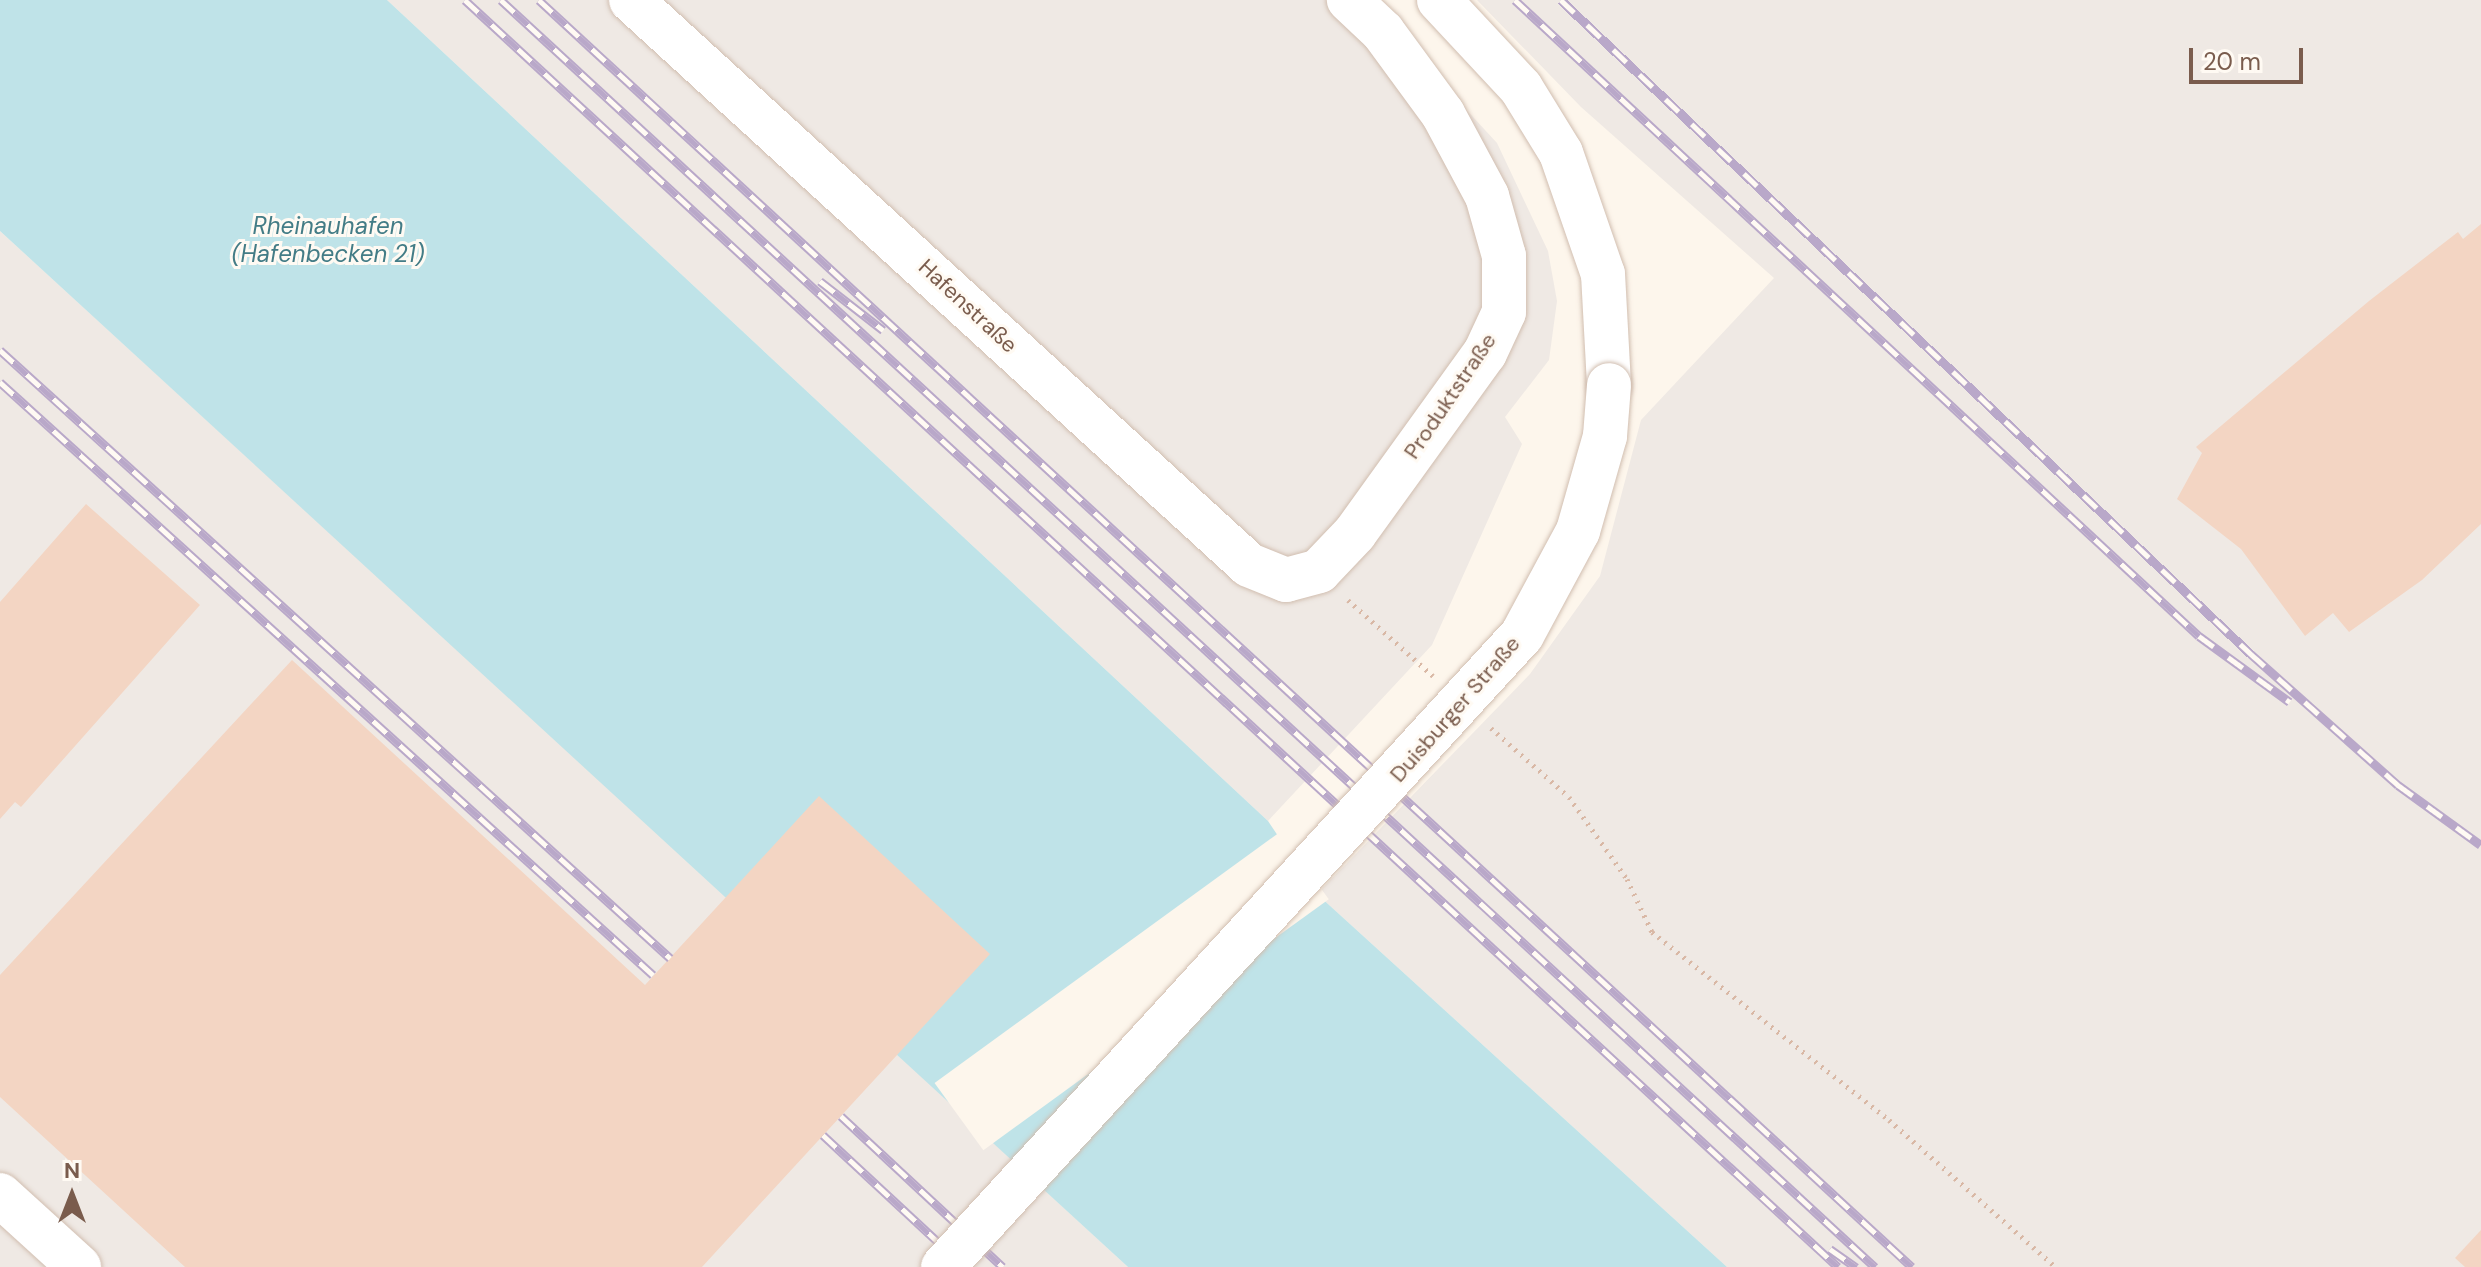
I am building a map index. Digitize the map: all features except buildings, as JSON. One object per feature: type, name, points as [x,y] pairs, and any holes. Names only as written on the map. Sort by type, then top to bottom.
[{"type":"street","name":"Hafenstraße","points":[[631,0],[1249,565],[1286,580],[1319,571]]},
{"type":"street","name":"Produktstraße","points":[[1319,571],[1355,533],[1485,353],[1504,312],[1504,256],[1487,196],[1443,114],[1383,32],[1349,0]]},
{"type":"street","name":"Duisburger Straße","points":[[943,1267],[1522,635],[1578,531],[1605,436],[1609,385],[1603,274],[1561,153],[1521,88],[1439,0]]},
{"type":"street","points":[[0,1195],[79,1267]]},
{"type":"path","points":[[1319,571],[1440,683]]},
{"type":"path","points":[[1487,724],[1569,797],[1627,879],[1652,932],[1889,1120],[2056,1267]]},
{"type":"shaded area","points":[[387,0],[1365,0],[1497,143],[1548,251],[1557,301],[1549,360],[1505,417],[1522,444],[1432,645],[1268,821]]},
{"type":"shaded area","points":[[1477,0],[2481,0],[2481,1267],[1727,1267],[1317,894],[1530,674],[1600,576],[1641,420],[1774,278],[1581,107]]},
{"type":"shaded area","points":[[0,231],[753,921],[1128,1267],[0,1267]]},
{"type":"water","name":"Rheinauhafen (Hafenbecken 21)","points":[[0,0],[387,0],[1268,821],[1317,894],[1727,1267],[1128,1267],[0,231]]},
{"type":"pier","points":[[1280,832],[1329,899],[983,1150],[935,1083]]},
{"type":"railway","points":[[465,0],[1838,1267]]},
{"type":"railway","points":[[501,0],[1875,1267]]},
{"type":"railway","points":[[539,0],[1912,1267]]},
{"type":"railway","points":[[1515,0],[2199,636],[2290,702]]},
{"type":"railway","points":[[1561,0],[2251,654],[2398,785],[2481,845]]},
{"type":"railway","points":[[820,281],[883,330]]},
{"type":"railway","points":[[0,350],[670,958]]},
{"type":"railway","points":[[0,382],[653,975]]},
{"type":"railway","points":[[841,1116],[1003,1267]]},
{"type":"railway","points":[[823,1135],[965,1267]]},
{"type":"railway","points":[[1830,1249],[1856,1267]]}]
